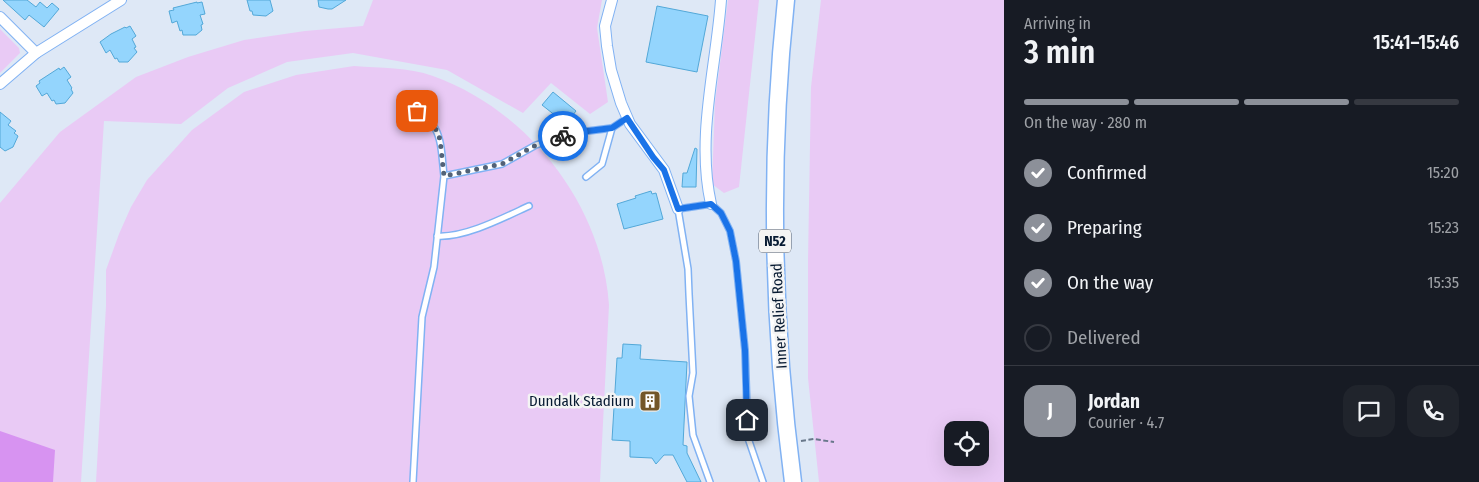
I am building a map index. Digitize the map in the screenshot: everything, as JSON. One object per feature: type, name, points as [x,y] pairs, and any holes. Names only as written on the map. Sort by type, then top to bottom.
[{"type":"main road","name":"Inner Relief Road","points":[[786,0],[777,111],[775,232],[777,303],[788,443],[794,482]]},
{"type":"street","points":[[0,84],[36,53],[121,0]]},
{"type":"street","points":[[612,0],[605,26],[611,70],[621,103],[627,118],[664,170],[678,209]]},
{"type":"street","points":[[711,204],[706,182],[707,108],[721,0]]},
{"type":"street","points":[[0,17],[36,53]]},
{"type":"lane","points":[[402,106],[417,111],[433,123],[440,139],[444,176],[434,267],[422,317],[413,482]]},
{"type":"lane","points":[[444,176],[502,164],[536,145],[572,133],[612,128],[627,118]]},
{"type":"lane","points":[[586,177],[602,164],[612,128]]},
{"type":"lane","points":[[710,482],[693,434],[689,396],[694,373],[689,286],[678,209],[711,204],[721,213],[730,231],[736,261],[745,350],[748,438],[763,482]]},
{"type":"lane","points":[[437,236],[446,237],[492,224],[530,206]]},
{"type":"path","points":[[788,443],[814,439],[834,442]]},
{"type":"shaded area","points":[[373,0],[602,0],[597,28],[608,102],[590,114],[551,83],[523,113],[447,70],[353,53],[287,62],[228,88],[181,124],[104,121],[81,482],[0,482],[0,203],[60,132],[136,77],[188,57],[244,40],[305,31],[363,26]]},
{"type":"shaded area","points":[[728,0],[759,0],[739,187],[724,193],[712,184],[715,103]]},
{"type":"shaded area","points":[[821,0],[1004,0],[1004,482],[819,482],[808,378],[811,87]]},
{"type":"shaded area","points":[[0,29],[19,48],[20,53],[0,73]]},
{"type":"shaded area","points":[[354,66],[394,68],[424,73],[468,91],[500,112],[529,137],[554,165],[575,197],[592,231],[603,268],[609,305],[600,482],[96,482],[106,306],[106,270],[131,207],[147,180],[192,130],[244,92],[296,75]]},
{"type":"shaded area","points":[[0,431],[55,450],[53,482],[0,482]]},
{"type":"building","points":[[3,0],[27,0],[36,7],[40,2],[47,8],[52,3],[59,9],[44,27],[29,15],[25,20]]},
{"type":"building","points":[[247,0],[270,0],[273,11],[266,16],[253,15]]},
{"type":"building","points":[[318,0],[346,0],[332,9],[328,9],[319,7]]},
{"type":"building","points":[[202,2],[205,14],[200,15],[203,24],[201,25],[202,30],[196,35],[183,35],[177,21],[172,23],[169,11],[174,10],[173,8]]},
{"type":"building","points":[[657,6],[708,16],[697,72],[646,62]]},
{"type":"building","points":[[130,26],[136,36],[132,39],[137,52],[128,62],[119,62],[110,50],[106,53],[100,42],[111,34]]},
{"type":"building","points":[[64,67],[71,77],[67,80],[73,93],[65,103],[56,104],[47,93],[42,96],[36,86],[40,83],[39,81],[59,68],[60,70]]},
{"type":"building","points":[[553,92],[576,111],[566,124],[542,105]]},
{"type":"building","points":[[0,112],[11,121],[8,125],[16,131],[14,133],[18,136],[13,147],[5,151],[0,147]]},
{"type":"building","points":[[695,148],[697,149],[696,187],[682,187],[683,173],[687,173]]},
{"type":"building","points":[[651,191],[652,194],[656,193],[663,219],[624,229],[617,204]]},
{"type":"building","name":"Dundalk Stadium","points":[[623,344],[641,345],[640,359],[687,362],[683,445],[687,446],[687,453],[701,482],[687,482],[673,455],[664,455],[656,464],[652,458],[630,457],[630,441],[612,440],[617,358],[622,358]]},
{"type":"way so far","points":[[417,111],[433,123],[440,139],[444,176],[502,164],[536,145],[563,136]]},
{"type":"place","name":"Dundalk Stadium","points":[[650,401]]},
{"type":"route","points":[[563,136],[572,133],[612,128],[627,118],[664,170],[678,209],[711,204],[721,213],[730,231],[736,261],[745,350],[747,420]]}]
